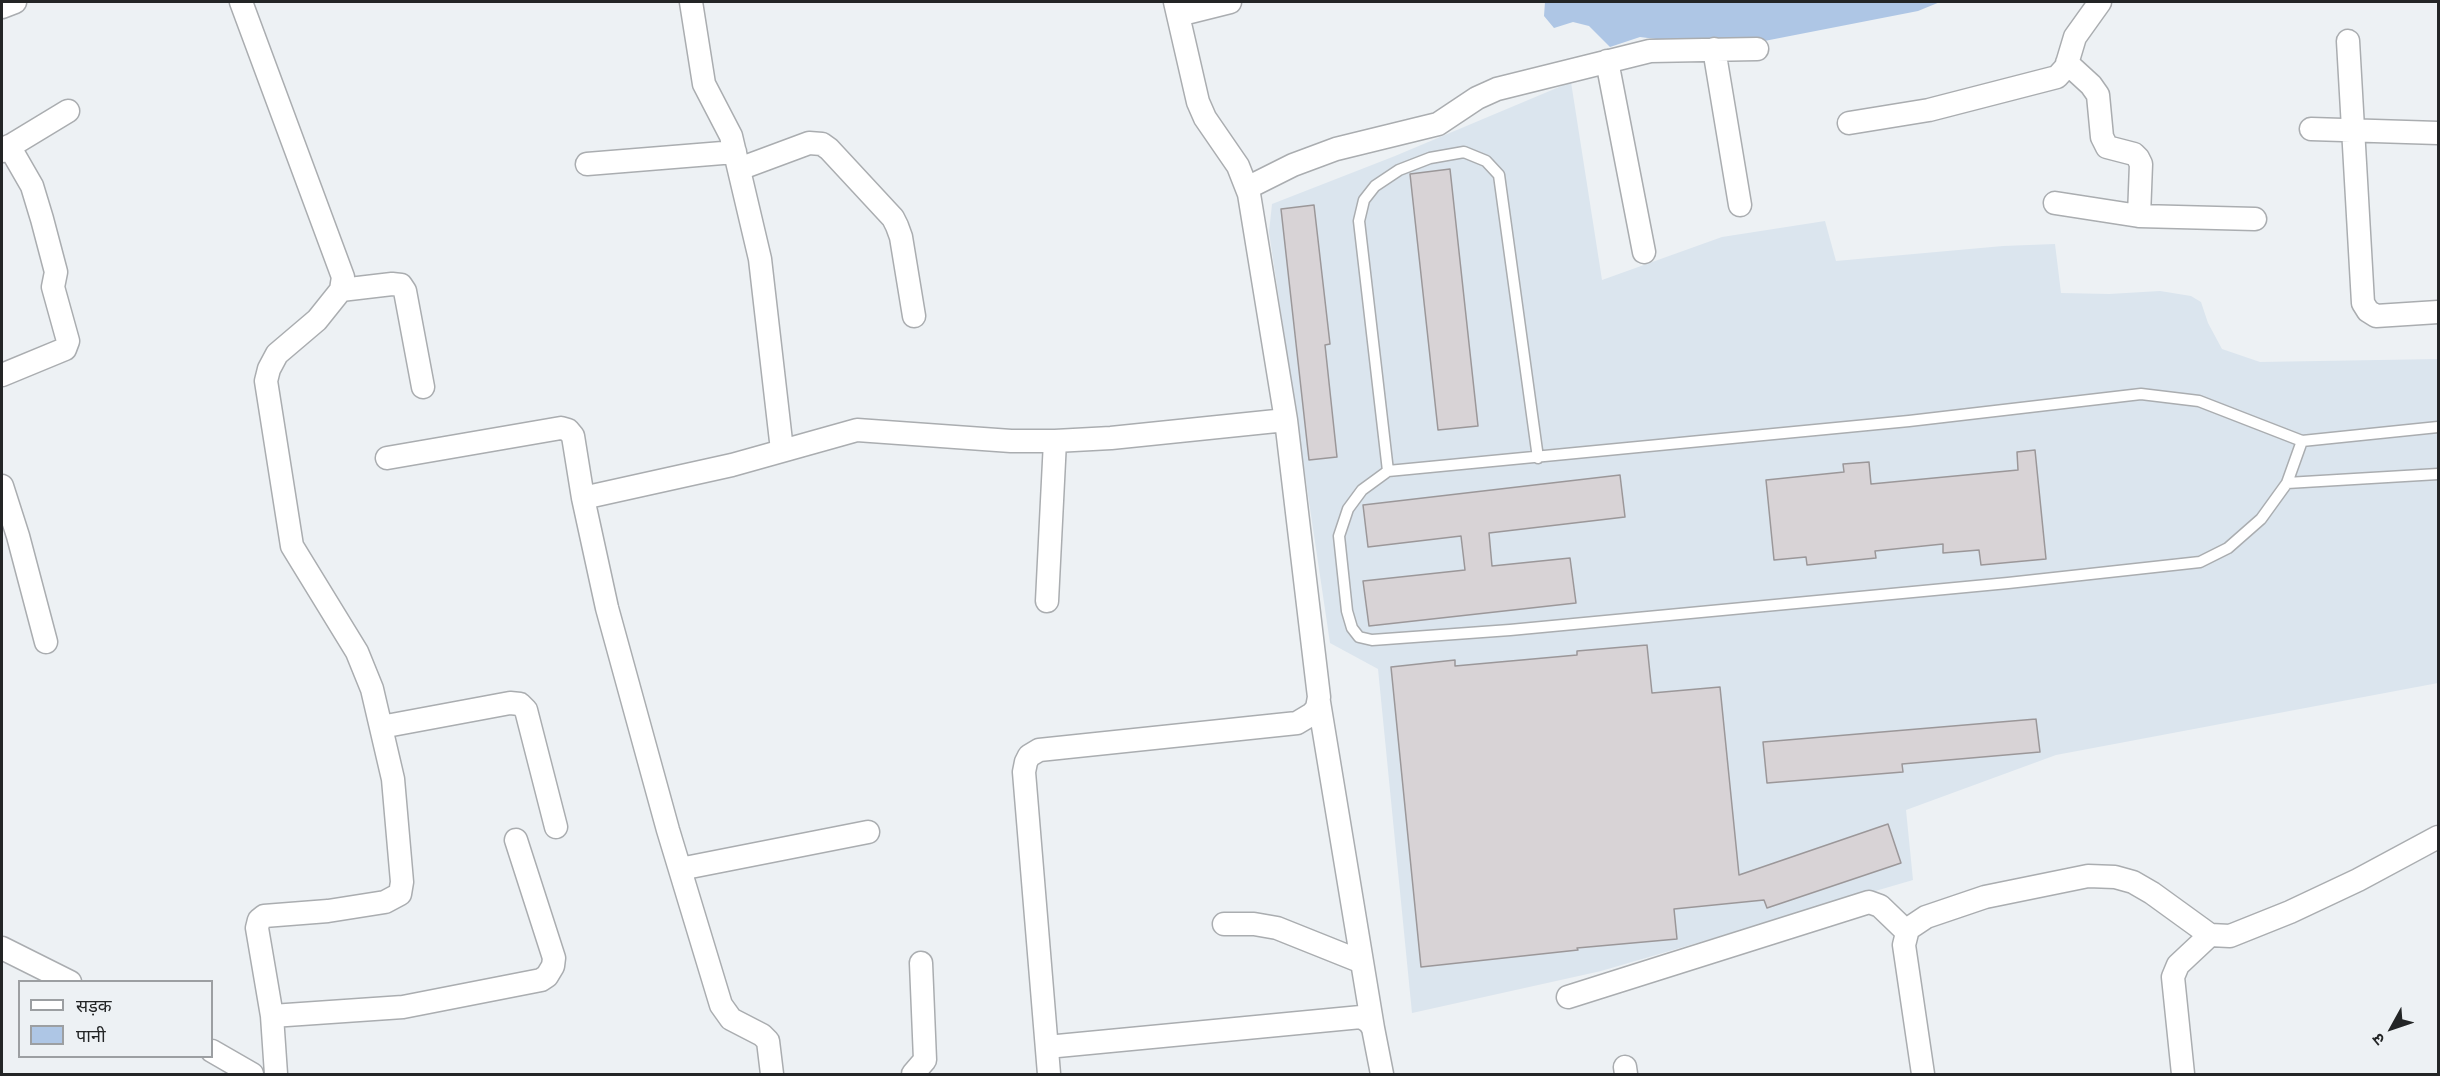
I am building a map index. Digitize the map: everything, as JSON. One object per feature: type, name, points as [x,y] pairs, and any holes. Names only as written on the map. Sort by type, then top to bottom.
[{"type":"street","points":[[2,7],[15,2]]},
{"type":"street","points":[[242,2],[343,276],[341,290],[317,320],[277,354],[266,381],[292,546],[357,652],[372,689],[393,778],[402,882],[400,894],[385,902],[328,911],[264,916],[259,920],[257,928],[272,1016],[276,1074]]},
{"type":"street","points":[[691,2],[704,84],[731,136],[760,259],[782,450]]},
{"type":"street","points":[[1230,2],[1176,8],[1198,102],[1205,118],[1238,166],[1247,188],[1286,420],[1304,554],[1319,702],[1382,1074]]},
{"type":"street","points":[[1849,123],[1929,110],[2057,77],[2067,63],[2075,37],[2100,2]]},
{"type":"street","points":[[2348,41],[2363,303],[2368,311],[2376,316],[2439,312]]},
{"type":"street","points":[[1714,49],[1740,205]]},
{"type":"street","points":[[1247,188],[1293,165],[1336,148],[1438,124],[1477,98],[1497,88],[1650,51],[1757,49]]},
{"type":"street","points":[[1607,61],[1644,252]]},
{"type":"street","points":[[2067,63],[2091,85],[2098,95],[2102,137],[2107,147],[2134,154],[2141,164],[2139,216]]},
{"type":"street","points":[[2,375],[66,349],[68,342],[53,287],[56,272],[32,186],[5,148],[68,111]]},
{"type":"street","points":[[2311,129],[2439,133]]},
{"type":"street","points":[[587,165],[737,160],[809,143],[822,144],[893,218],[901,237],[914,316]]},
{"type":"street","points":[[2055,203],[2139,216],[2255,219]]},
{"type":"street","points":[[341,290],[401,285],[405,291],[423,387]]},
{"type":"street","points":[[582,498],[732,465],[857,430],[1011,441],[1055,441],[1111,438],[1286,420]]},
{"type":"street","points":[[387,458],[561,428],[568,430],[573,436],[582,498],[607,608],[680,869],[723,1010],[731,1019],[762,1035],[768,1041],[772,1074]]},
{"type":"street","points":[[1047,601],[1055,441]]},
{"type":"street","points":[[2,486],[18,536],[46,642]]},
{"type":"street","points":[[1049,1074],[1024,772],[1029,756],[1039,750],[1297,723],[1312,714],[1319,702]]},
{"type":"street","points":[[381,726],[510,703],[520,704],[526,710],[556,827]]},
{"type":"street","points":[[680,869],[868,832]]},
{"type":"street","points":[[1923,1074],[1904,945],[1907,932],[1915,922],[1985,897],[2088,876],[2115,877],[2133,882],[2152,892],[2210,935],[2230,936],[2290,912],[2358,880],[2439,837]]},
{"type":"street","points":[[272,1016],[403,1007],[541,980],[547,976],[553,966],[554,958],[516,840]]},
{"type":"street","points":[[1568,997],[1869,902],[1880,906],[1907,932]]},
{"type":"street","points":[[1224,924],[1254,924],[1277,928],[1362,962]]},
{"type":"street","points":[[2183,1074],[2173,977],[2178,965],[2210,935]]},
{"type":"street","points":[[2,948],[68,980]]},
{"type":"street","points":[[913,1074],[925,1060],[921,963]]},
{"type":"street","points":[[1047,1047],[1361,1017],[1373,1028]]},
{"type":"street","points":[[213,1052],[252,1074]]},
{"type":"lane","points":[[1388,471],[1359,221],[1364,200],[1375,186],[1399,171],[1430,158],[1464,152],[1486,161],[1498,175],[1538,458]]},
{"type":"lane","points":[[2302,441],[2287,483],[2261,519],[2228,548],[2200,562],[2008,583],[1742,606],[1510,630],[1372,640],[1359,637],[1352,628],[1347,611],[1340,536],[1352,502],[1362,490],[1388,471],[1909,421],[2140,394],[2199,401],[2302,441],[2439,427]]},
{"type":"lane","points":[[2287,483],[2439,474]]},
{"type":"shaded area","points":[[1571,82],[1602,280],[1722,237],[1825,221],[1836,261],[2003,246],[2055,244],[2061,293],[2109,294],[2160,291],[2191,296],[2201,302],[2208,323],[2222,349],[2260,362],[2438,359],[2438,683],[2056,755],[1906,810],[1913,880],[1601,971],[1412,1013],[1378,669],[1330,643],[1269,232],[1272,204],[1395,156]]},
{"type":"water","points":[[1545,2],[1940,2],[1918,11],[1749,44],[1696,44],[1640,37],[1610,47],[1589,26],[1573,22],[1554,28],[1544,16]]},
{"type":"building","points":[[1450,169],[1478,426],[1438,430],[1410,174]]},
{"type":"building","points":[[1314,205],[1330,344],[1325,345],[1337,457],[1309,460],[1281,209]]},
{"type":"building","points":[[2035,450],[2046,559],[1981,565],[1979,550],[1943,553],[1943,544],[1875,551],[1876,558],[1807,565],[1806,557],[1774,560],[1766,480],[1844,472],[1843,464],[1869,462],[1871,484],[2018,470],[2017,452]]},
{"type":"building","points":[[1620,475],[1625,517],[1489,533],[1492,566],[1570,558],[1576,603],[1369,626],[1363,581],[1465,570],[1461,536],[1368,547],[1363,505]]},
{"type":"building","points":[[1647,645],[1652,693],[1720,687],[1739,875],[1888,824],[1901,863],[1767,908],[1764,900],[1674,909],[1677,939],[1577,948],[1578,950],[1421,967],[1391,667],[1455,660],[1455,666],[1577,655],[1577,651]]},
{"type":"building","points":[[2036,719],[2040,752],[1902,764],[1903,772],[1767,783],[1763,742]]}]
